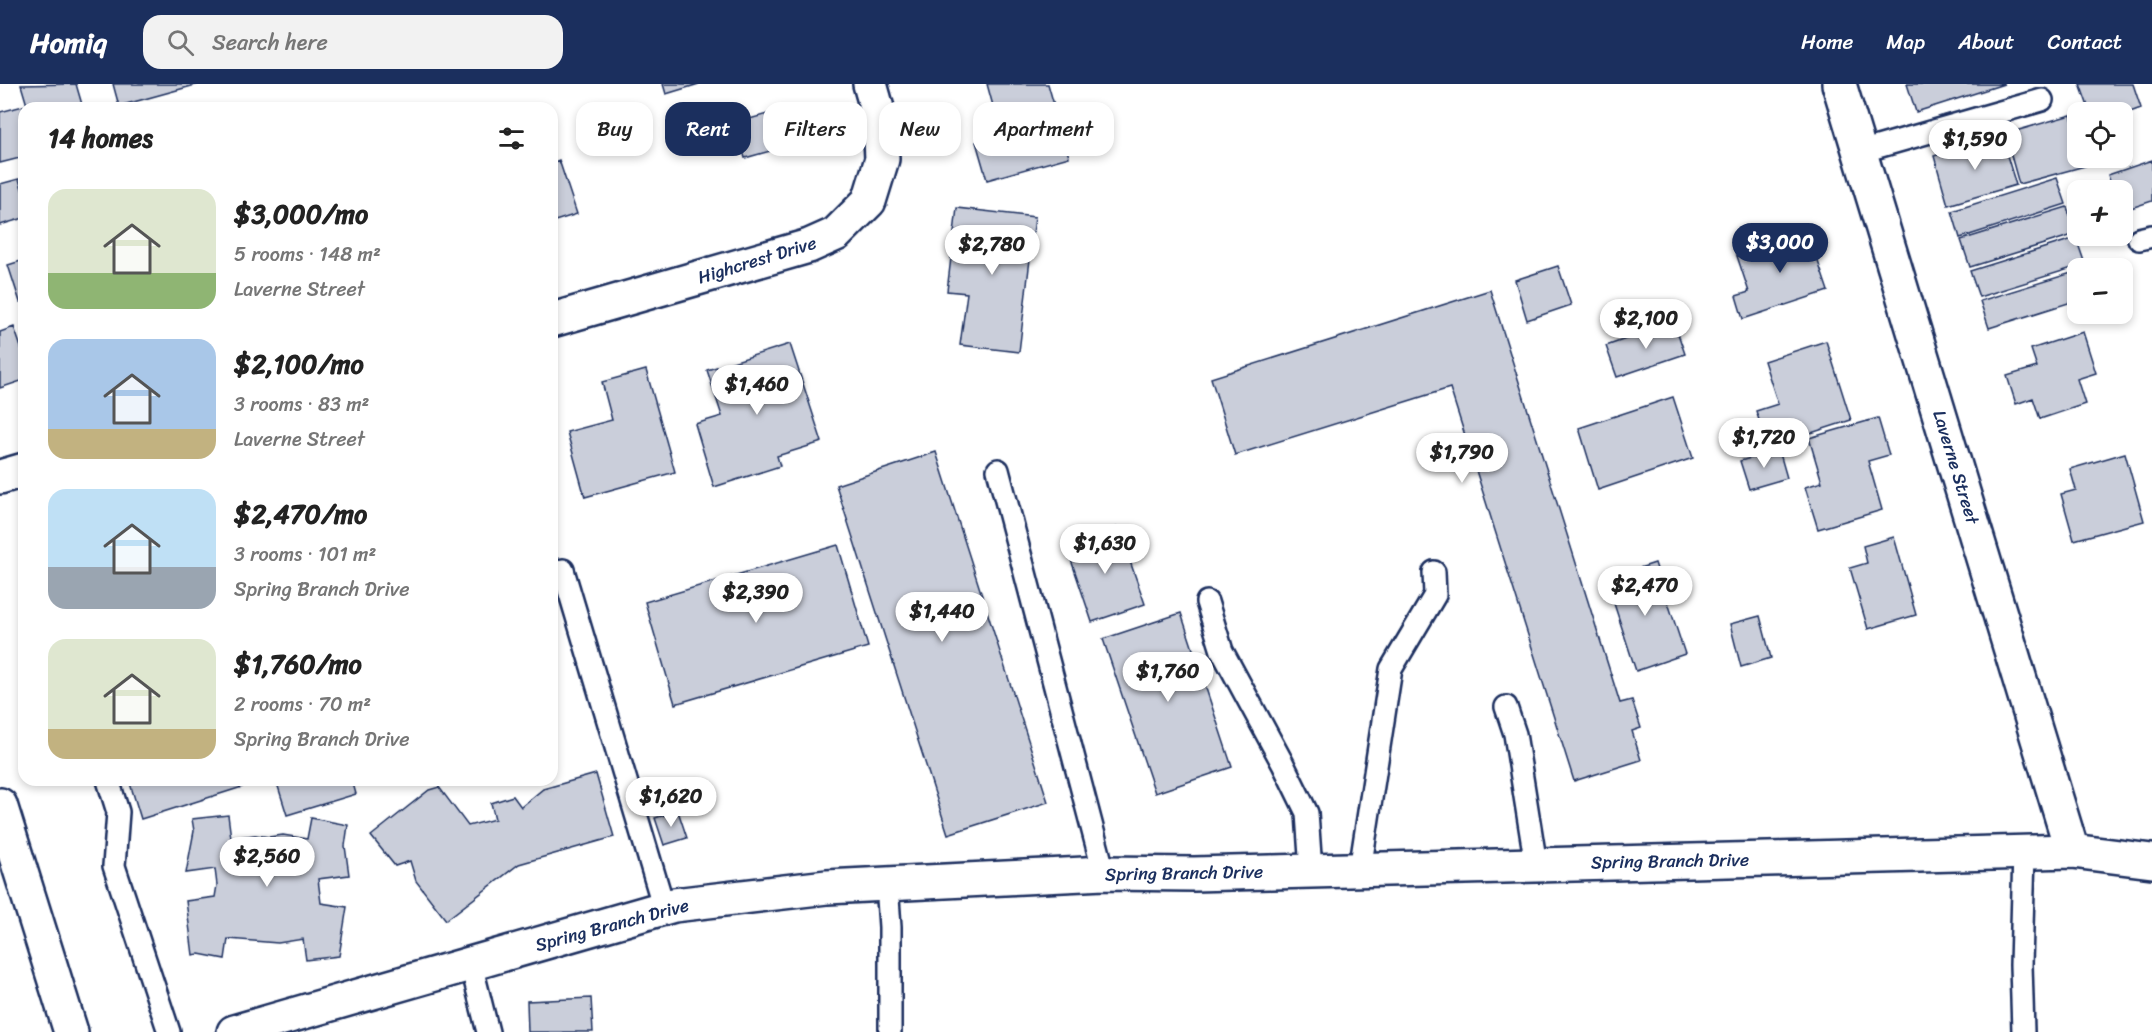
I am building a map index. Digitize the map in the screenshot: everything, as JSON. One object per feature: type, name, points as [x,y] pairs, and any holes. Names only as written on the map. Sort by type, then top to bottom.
[{"type":"street","name":"Highcrest Drive","points":[[558,318],[809,246],[836,234],[868,201],[882,159],[880,119],[870,84]]},
{"type":"street","name":"Laverne Street","points":[[1839,84],[2072,851]]},
{"type":"street","points":[[0,477],[18,472]]},
{"type":"street","points":[[0,806],[71,1032]]},
{"type":"street","name":"Spring Branch Drive","points":[[234,1032],[664,908],[827,887],[1104,873],[1360,870],[2072,851],[2152,861]]},
{"type":"lane","points":[[1860,152],[2042,100]]},
{"type":"lane","points":[[998,470],[1104,873]]},
{"type":"lane","points":[[563,570],[664,908]]},
{"type":"lane","points":[[1360,870],[1391,669],[1435,595],[1434,572]]},
{"type":"lane","points":[[1207,602],[1222,651],[1284,764],[1307,813],[1311,871]]},
{"type":"lane","points":[[1506,707],[1515,734],[1536,865]]},
{"type":"lane","points":[[110,786],[118,812],[114,866],[169,1032]]},
{"type":"lane","points":[[2023,1032],[2021,965],[2024,852]]},
{"type":"lane","points":[[887,884],[890,927],[890,1032]]},
{"type":"lane","points":[[471,963],[488,1032]]},
{"type":"building","points":[[76,84],[81,102],[26,102],[21,85]]},
{"type":"building","points":[[113,84],[199,84],[134,102],[118,102]]},
{"type":"building","points":[[663,84],[699,84],[666,94]]},
{"type":"building","points":[[987,84],[1048,84],[1053,102],[992,102]]},
{"type":"building","points":[[1907,84],[2004,84],[1916,112]]},
{"type":"building","points":[[2080,84],[2133,84],[2141,108],[2133,111],[2133,102],[2086,102]]},
{"type":"building","points":[[18,107],[18,158],[0,163],[0,112]]},
{"type":"building","points":[[763,115],[763,153],[745,158],[744,156],[751,156],[751,119]]},
{"type":"building","points":[[2067,116],[2067,168],[2078,168],[2019,184],[2005,134]]},
{"type":"building","points":[[2001,136],[2016,185],[1948,205],[1934,156]]},
{"type":"building","points":[[980,156],[1069,157],[987,180]]},
{"type":"building","points":[[558,160],[577,214],[558,220]]},
{"type":"building","points":[[2152,160],[2152,201],[2133,207],[2133,180],[2110,180],[2108,175]]},
{"type":"building","points":[[2057,178],[2066,204],[1960,238],[1952,211]]},
{"type":"building","points":[[18,179],[18,220],[0,225],[0,184]]},
{"type":"building","points":[[2067,207],[2067,237],[1970,267],[1961,240]]},
{"type":"building","points":[[957,208],[1035,217],[1019,352],[960,345],[967,293],[947,291]]},
{"type":"building","points":[[1807,229],[1828,291],[1743,319],[1736,296],[1749,292],[1736,253]]},
{"type":"building","points":[[2067,241],[2067,246],[2079,246],[2083,258],[2067,258],[2067,270],[1979,297],[1970,271]]},
{"type":"building","points":[[18,262],[18,296],[8,265]]},
{"type":"building","points":[[1558,266],[1571,305],[1527,320],[1515,280]]},
{"type":"building","points":[[2067,274],[2067,303],[1989,328],[1980,301]]},
{"type":"building","points":[[1490,290],[1620,703],[1632,700],[1641,728],[1632,731],[1641,760],[1574,781],[1450,388],[1235,455],[1211,378]]},
{"type":"building","points":[[1674,322],[1685,354],[1617,377],[1606,346]]},
{"type":"building","points":[[14,327],[18,339],[18,382],[0,388],[0,332]]},
{"type":"building","points":[[2083,332],[2096,373],[2077,379],[2085,404],[2040,419],[2033,398],[2016,404],[2007,376],[2037,367],[2031,349]]},
{"type":"building","points":[[1826,341],[1851,420],[1768,447],[1756,411],[1778,404],[1764,361]]},
{"type":"building","points":[[790,344],[822,442],[777,456],[780,466],[714,487],[695,424],[722,416],[707,370]]},
{"type":"building","points":[[646,370],[675,472],[585,497],[567,432],[612,420],[602,382]]},
{"type":"building","points":[[1673,397],[1693,458],[1598,490],[1579,428]]},
{"type":"building","points":[[1878,418],[1889,455],[1868,461],[1882,510],[1818,529],[1805,487],[1822,482],[1809,438]]},
{"type":"building","points":[[1779,450],[1787,478],[1749,489],[1740,461]]},
{"type":"building","points":[[936,452],[1048,802],[948,834],[836,485]]},
{"type":"building","points":[[2125,453],[2144,521],[2074,540],[2061,494],[2076,490],[2070,469]]},
{"type":"building","points":[[1118,527],[1145,604],[1092,622],[1066,545]]},
{"type":"building","points":[[1894,537],[1916,615],[1868,629],[1850,568],[1867,563],[1863,546]]},
{"type":"building","points":[[838,545],[868,647],[675,704],[645,602]]},
{"type":"building","points":[[1655,563],[1685,654],[1636,671],[1606,579]]},
{"type":"building","points":[[1181,613],[1232,767],[1155,793],[1103,639]]},
{"type":"building","points":[[1760,616],[1771,658],[1741,667],[1730,624]]},
{"type":"building","points":[[596,774],[614,837],[519,864],[446,920],[416,881],[410,861],[395,866],[371,836],[429,790],[439,787],[468,826],[495,819],[491,803],[513,796],[521,807],[543,789]]},
{"type":"building","points":[[131,786],[242,787],[141,819]]},
{"type":"building","points":[[278,786],[354,786],[356,794],[287,815]]},
{"type":"building","points":[[678,811],[687,838],[664,845],[655,818]]},
{"type":"building","points":[[228,815],[231,838],[283,835],[307,839],[311,818],[348,825],[345,846],[349,875],[318,879],[321,903],[347,907],[339,956],[306,960],[303,939],[278,943],[228,939],[225,959],[193,955],[186,901],[215,897],[217,885],[215,869],[186,873],[194,831],[192,819]]},
{"type":"building","points":[[591,998],[593,1032],[528,1032],[527,1001]]}]
